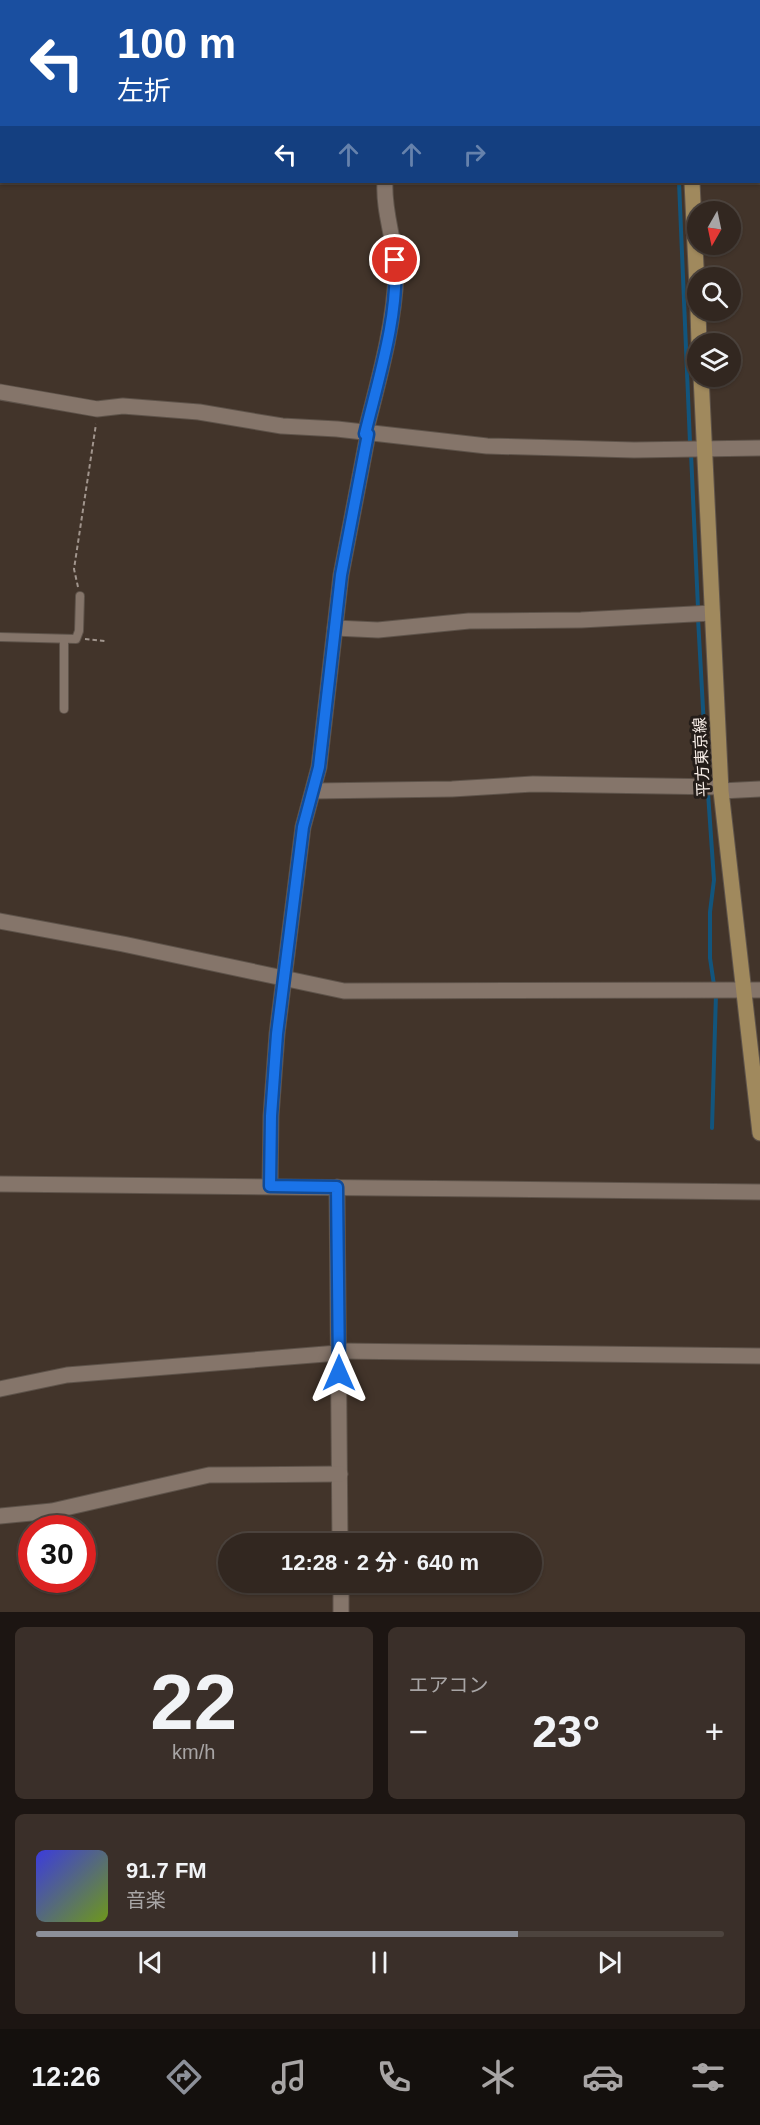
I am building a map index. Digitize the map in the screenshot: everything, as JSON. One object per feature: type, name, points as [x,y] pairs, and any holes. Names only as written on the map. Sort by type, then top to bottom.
[{"type":"main road","points":[[692,183],[696,267]]},
{"type":"main road","name":"平方東京線","points":[[702,387],[721,789],[760,1133]]},
{"type":"street","points":[[270,1186],[271,1116],[277,1034],[303,827],[314,791],[343,564],[366,434],[383,364],[396,273],[394,246],[384,199],[385,183]]},
{"type":"street","points":[[0,392],[97,409],[123,406],[187,411],[282,426],[338,429],[487,446],[634,450],[760,448]]},
{"type":"street","points":[[336,628],[378,630],[469,621],[581,620],[712,612]]},
{"type":"street","points":[[314,791],[452,789],[533,784],[760,789]]},
{"type":"street","points":[[0,921],[123,944],[334,990],[360,992],[486,990],[642,992],[760,990]]},
{"type":"street","points":[[0,1184],[760,1192]]},
{"type":"street","points":[[337,1187],[340,1533]]},
{"type":"street","points":[[0,1389],[67,1375],[338,1352],[760,1356]]},
{"type":"street","points":[[0,1516],[52,1511],[209,1475],[340,1474]]},
{"type":"street","points":[[341,1593],[341,1612]]},
{"type":"lane","points":[[0,637],[76,639],[79,631],[80,596]]},
{"type":"lane","points":[[64,640],[64,709]]},
{"type":"path","points":[[80,596],[74,569],[97,409]]},
{"type":"path","points":[[76,639],[105,641]]},
{"type":"waterway","points":[[679,183],[690,443]]},
{"type":"waterway","points":[[691,453],[698,608]]},
{"type":"waterway","points":[[698,618],[707,781]]},
{"type":"waterway","points":[[708,793],[714,880],[710,912],[710,958],[714,985]]},
{"type":"waterway","points":[[712,1128],[716,994]]},
{"type":"route","points":[[339,1373],[337,1187],[270,1186],[271,1116],[277,1034],[303,827],[319,767],[341,575],[368,434],[365,434],[383,364],[393,300],[395,260]]}]
